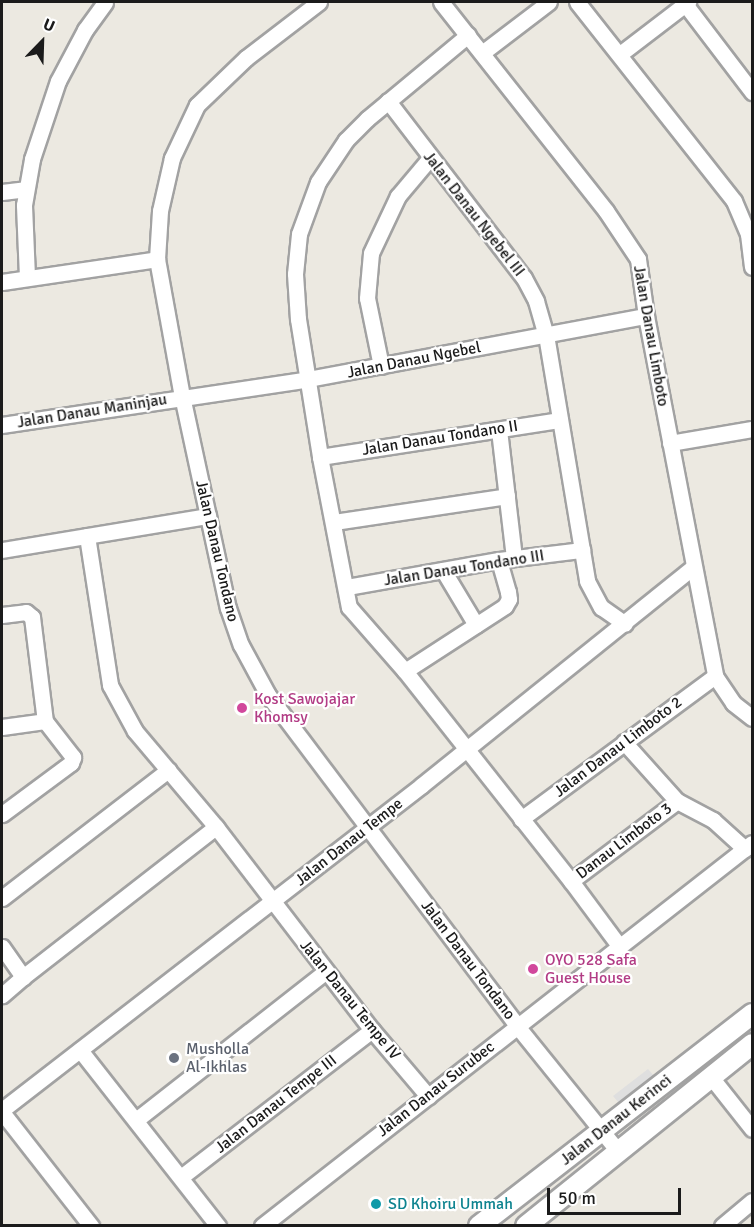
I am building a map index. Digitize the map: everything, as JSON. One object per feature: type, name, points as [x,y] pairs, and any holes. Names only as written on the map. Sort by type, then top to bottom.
[{"type":"street","points":[[27,277],[25,189],[43,123],[58,81],[85,30],[105,2]]},
{"type":"street","name":"Jalan Danau Tondano","points":[[319,2],[246,58],[197,105],[178,141],[165,177],[157,259],[182,396],[228,608],[241,645],[268,695],[517,1026],[617,1150]]},
{"type":"street","name":"Jalan Danau Limboto","points":[[441,2],[624,235],[638,259],[646,316],[692,568],[715,676],[733,703],[753,718]]},
{"type":"street","points":[[482,53],[549,2]]},
{"type":"street","points":[[577,2],[734,201],[748,234],[753,267]]},
{"type":"street","points":[[620,54],[686,3],[753,92]]},
{"type":"street","points":[[468,35],[353,133],[318,182],[299,234],[296,274],[298,319],[320,457],[347,587],[349,607],[405,671],[466,751],[572,881],[620,947]]},
{"type":"street","name":"Jalan Danau Ngebel III","points":[[388,101],[524,278],[536,301],[546,335],[587,581],[602,607],[626,624]]},
{"type":"street","points":[[381,366],[367,298],[371,253],[398,196],[430,158]]},
{"type":"street","points":[[2,192],[25,189]]},
{"type":"street","points":[[2,282],[157,259]]},
{"type":"street","name":"Jalan Danau Ngebel","points":[[182,396],[308,379],[646,316]]},
{"type":"street","name":"Jalan Danau Maninjau","points":[[2,425],[182,396]]},
{"type":"street","name":"Jalan Danau Tondano II","points":[[320,457],[560,420]]},
{"type":"street","points":[[670,443],[753,429]]},
{"type":"street","points":[[405,671],[505,606],[509,599],[506,559],[507,496],[499,430]]},
{"type":"street","points":[[334,522],[507,496]]},
{"type":"street","points":[[2,550],[208,516]]},
{"type":"street","name":"Jalan Danau Tempe IV","points":[[87,536],[110,685],[135,731],[216,827],[372,1030],[428,1096]]},
{"type":"street","name":"Jalan Danau Tondano III","points":[[347,587],[506,559],[582,550]]},
{"type":"street","name":"Jalan Danau Tempe","points":[[2,1111],[466,751],[626,624],[692,568]]},
{"type":"street","points":[[443,570],[476,625]]},
{"type":"street","points":[[2,615],[26,612],[32,617],[45,721],[72,754],[72,760],[2,814]]},
{"type":"street","name":"Jalan Danau Limboto 2","points":[[521,819],[715,676]]},
{"type":"street","points":[[2,726],[45,721]]},
{"type":"street","points":[[624,742],[677,801],[713,820],[749,846]]},
{"type":"street","points":[[2,898],[168,770]]},
{"type":"street","name":"Danau Limboto 3","points":[[572,881],[677,801]]},
{"type":"street","points":[[2,995],[216,827]]},
{"type":"street","name":"Jalan Danau Surubec","points":[[262,1226],[749,846]]},
{"type":"street","points":[[2,947],[23,977]]},
{"type":"street","points":[[136,1120],[326,971]]},
{"type":"street","name":"Jalan Danau Kerinci","points":[[479,1226],[753,1014]]},
{"type":"street","name":"Jalan Danau Tempe III","points":[[181,1178],[372,1030]]},
{"type":"street","name":"Jalan Danau Kerinci","points":[[526,1226],[617,1150],[753,1044]]},
{"type":"street","points":[[80,1050],[218,1226]]},
{"type":"street","points":[[711,1077],[753,1129]]},
{"type":"street","points":[[2,1111],[89,1225]]},
{"type":"street","points":[[722,1226],[753,1201]]},
{"type":"shaded area","points":[[648,1069],[654,1076],[619,1103],[613,1096]]},
{"type":"place","name":"Kost Sawojajar Khomsy","points":[[242,708]]},
{"type":"place","name":"OYO 528 Safa Guest House","points":[[533,969]]},
{"type":"place","name":"Musholla Al-Ikhlas","points":[[174,1058]]},
{"type":"place","name":"SD Khoiru Ummah","points":[[376,1204]]}]
